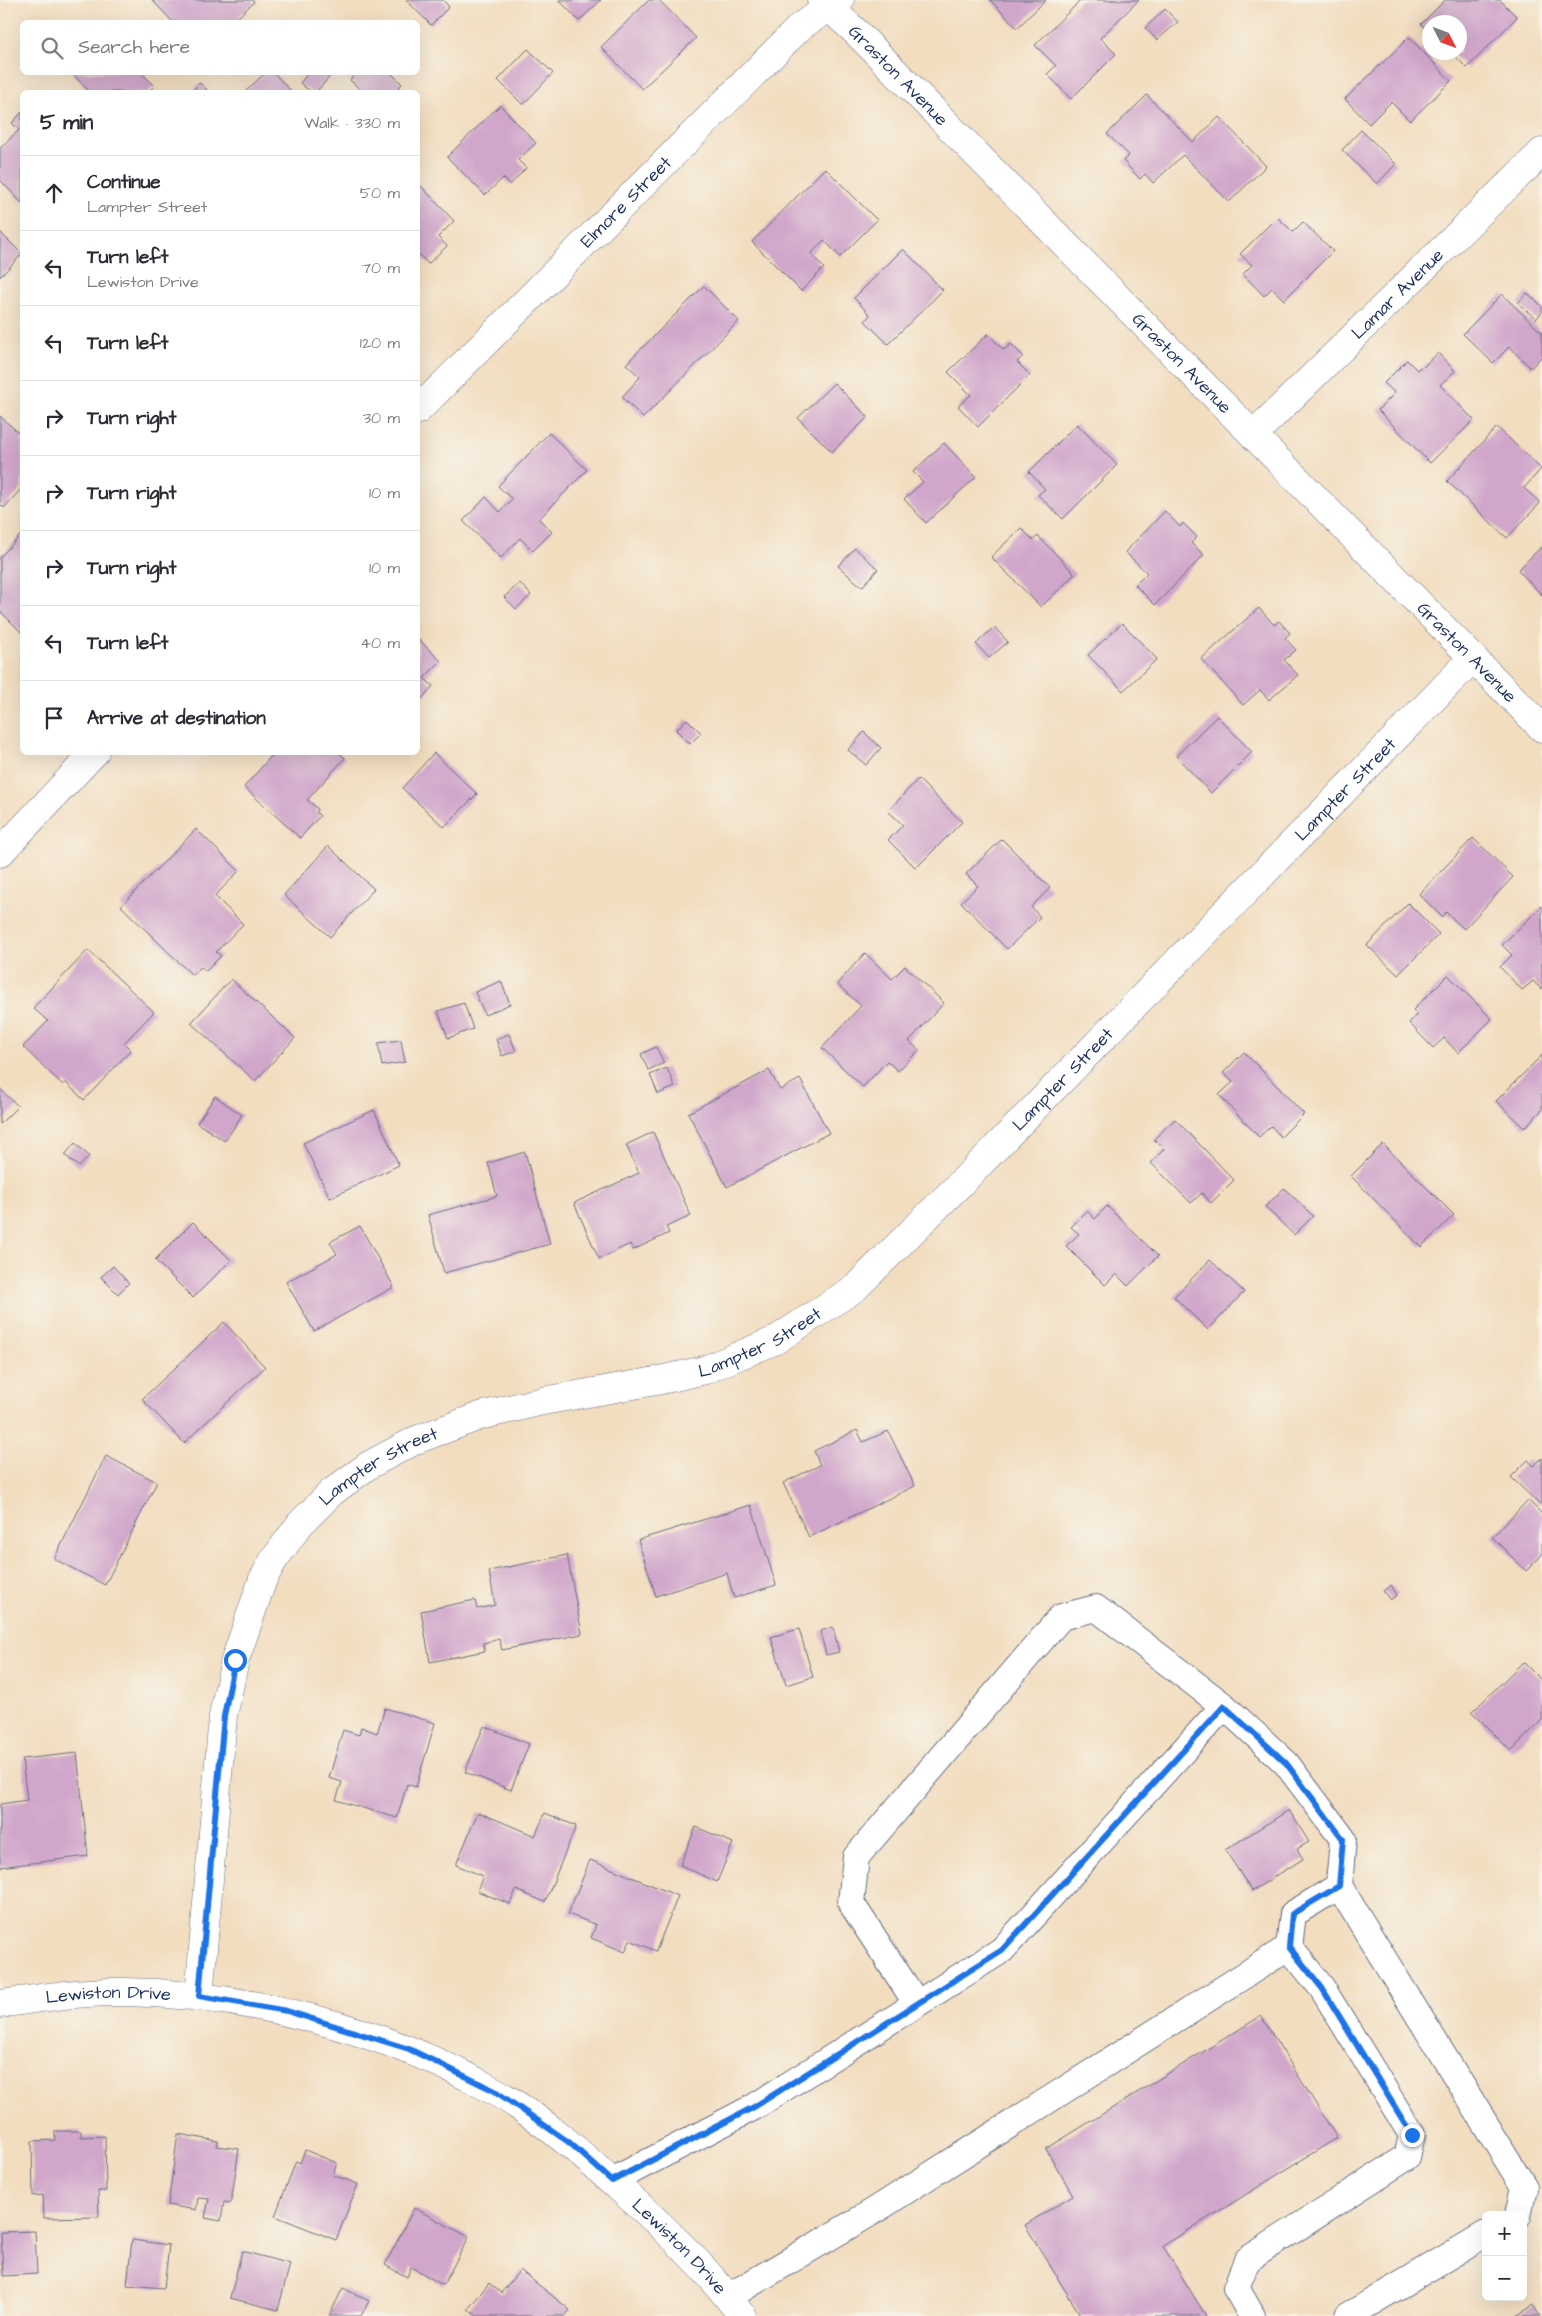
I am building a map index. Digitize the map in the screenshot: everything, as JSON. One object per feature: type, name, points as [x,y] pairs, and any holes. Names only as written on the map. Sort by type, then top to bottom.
[{"type":"street","name":"Elmore Street","points":[[420,408],[801,26],[830,3]]},
{"type":"street","name":"Graston Avenue","points":[[830,3],[864,40],[1542,728]]},
{"type":"street","name":"Lamar Avenue","points":[[1253,435],[1542,152]]},
{"type":"street","name":"Lampter Street","points":[[199,1996],[224,1716],[235,1660],[263,1579],[273,1561],[300,1524],[332,1492],[369,1465],[416,1440],[480,1416],[544,1400],[656,1381],[705,1370],[776,1340],[855,1288],[974,1170],[1473,658]]},
{"type":"street","points":[[0,853],[92,755]]},
{"type":"street","name":"Lewiston Drive","points":[[0,2004],[60,1995],[122,1992],[199,1996],[287,2011],[409,2049],[495,2091],[570,2143],[666,2230],[735,2306]]},
{"type":"lane","points":[[917,2004],[852,1903],[856,1857],[1061,1617],[1096,1608],[1224,1706],[1286,1763],[1343,1839],[1339,1886],[1524,2187],[1519,2211]]},
{"type":"lane","points":[[612,2181],[754,2107],[1002,1950],[1224,1706]]},
{"type":"lane","points":[[1252,2316],[1236,2288],[1247,2260],[1407,2157],[1412,2135],[1322,1988],[1289,1947],[1292,1914],[1339,1886]]},
{"type":"lane","points":[[735,2306],[874,2211],[1289,1947]]},
{"type":"lane","points":[[1348,2316],[1482,2236]]},
{"type":"building","points":[[152,0],[252,0],[254,2],[238,17],[241,20],[171,20]]},
{"type":"building","points":[[406,0],[443,0],[449,7],[431,25]]},
{"type":"building","points":[[559,0],[601,0],[579,21]]},
{"type":"building","points":[[649,0],[659,0],[696,38],[642,89],[601,47]]},
{"type":"building","points":[[990,0],[1046,0],[1017,28]]},
{"type":"building","points":[[1081,0],[1139,0],[1100,38],[1116,54],[1071,99],[1047,74],[1056,66],[1035,45]]},
{"type":"building","points":[[1445,0],[1500,0],[1517,17],[1467,68],[1459,60],[1467,60],[1467,15],[1430,15]]},
{"type":"building","points":[[1165,9],[1178,22],[1157,40],[1145,28]]},
{"type":"building","points":[[1409,37],[1422,51],[1422,60],[1431,60],[1451,81],[1410,121],[1391,102],[1369,124],[1345,99]]},
{"type":"building","points":[[528,49],[553,73],[523,105],[498,80]]},
{"type":"building","points":[[74,75],[144,75],[154,86],[150,90],[88,90]]},
{"type":"building","points":[[263,75],[276,75],[290,90],[247,90]]},
{"type":"building","points":[[307,75],[331,75],[318,90],[309,90],[300,83]]},
{"type":"building","points":[[354,75],[393,75],[402,84],[396,90],[361,90],[350,80]]},
{"type":"building","points":[[200,83],[207,90],[193,90]]},
{"type":"building","points":[[1147,95],[1193,142],[1219,117],[1266,166],[1229,202],[1183,155],[1153,183],[1145,174],[1140,179],[1123,161],[1129,155],[1107,134]]},
{"type":"building","points":[[500,105],[536,143],[518,160],[526,168],[510,185],[503,178],[485,195],[447,157]]},
{"type":"building","points":[[20,114],[20,201],[0,180],[0,148],[19,130],[12,123]]},
{"type":"building","points":[[1361,130],[1396,164],[1377,184],[1342,150]]},
{"type":"building","points":[[825,168],[877,220],[840,257],[824,240],[811,254],[824,268],[801,291],[752,242]]},
{"type":"building","points":[[420,185],[454,221],[438,237],[447,246],[428,264],[420,255]]},
{"type":"building","points":[[1277,217],[1293,232],[1303,222],[1333,251],[1284,300],[1272,288],[1264,296],[1243,274],[1252,265],[1240,254]]},
{"type":"building","points":[[0,232],[20,252],[20,256],[0,277]]},
{"type":"building","points":[[903,249],[943,290],[888,344],[865,321],[870,315],[854,298]]},
{"type":"building","points":[[704,286],[739,321],[643,418],[622,397],[640,377],[626,364]]},
{"type":"building","points":[[1527,293],[1542,306],[1542,312],[1536,319],[1518,303]]},
{"type":"building","points":[[1502,294],[1542,331],[1542,356],[1531,368],[1509,347],[1493,363],[1463,334]]},
{"type":"building","points":[[988,334],[1004,350],[1011,344],[1023,356],[1017,362],[1030,375],[978,427],[958,406],[971,395],[948,372]]},
{"type":"building","points":[[1438,353],[1455,371],[1440,385],[1474,420],[1430,463],[1378,410],[1395,393],[1384,383],[1407,360],[1417,370],[1420,367],[1422,368]]},
{"type":"building","points":[[834,383],[868,417],[832,452],[798,418]]},
{"type":"building","points":[[0,416],[20,434],[20,490],[4,508],[0,504]]},
{"type":"building","points":[[1077,424],[1117,465],[1063,519],[1038,495],[1045,489],[1029,472]]},
{"type":"building","points":[[1497,427],[1541,469],[1524,488],[1540,503],[1507,538],[1447,481]]},
{"type":"building","points":[[549,433],[587,470],[539,519],[552,532],[533,551],[520,538],[501,558],[463,521],[486,497],[500,512],[512,499],[498,486]]},
{"type":"building","points":[[944,443],[976,477],[926,523],[904,499],[923,482],[913,472]]},
{"type":"building","points":[[1165,511],[1180,527],[1183,523],[1197,537],[1191,543],[1204,555],[1155,605],[1135,585],[1147,573],[1125,552]]},
{"type":"building","points":[[1021,528],[1033,540],[1038,536],[1075,574],[1041,607],[991,557]]},
{"type":"building","points":[[20,536],[20,631],[0,611],[0,557]]},
{"type":"building","points":[[1542,546],[1542,595],[1518,570]]},
{"type":"building","points":[[855,548],[878,569],[862,587],[838,566]]},
{"type":"building","points":[[520,583],[531,595],[516,609],[504,597]]},
{"type":"building","points":[[1259,608],[1274,625],[1279,621],[1290,633],[1285,638],[1296,650],[1284,660],[1298,675],[1269,700],[1260,690],[1243,705],[1201,659]]},
{"type":"building","points":[[1122,623],[1157,659],[1123,691],[1088,655]]},
{"type":"building","points":[[994,627],[1008,642],[989,658],[976,644]]},
{"type":"building","points":[[420,641],[441,661],[424,678],[433,686],[420,701]]},
{"type":"building","points":[[1217,716],[1252,752],[1211,793],[1176,756]]},
{"type":"building","points":[[687,719],[701,733],[690,744],[676,730]]},
{"type":"building","points":[[864,732],[881,748],[866,765],[848,750]]},
{"type":"building","points":[[434,753],[477,794],[444,827],[402,788]]},
{"type":"building","points":[[272,755],[342,755],[345,758],[307,800],[318,809],[316,812],[320,816],[300,838],[244,787]]},
{"type":"building","points":[[918,779],[962,822],[916,868],[888,840],[903,825],[888,811]]},
{"type":"building","points":[[196,829],[239,871],[215,896],[243,924],[216,952],[221,956],[206,971],[201,967],[192,975],[121,906]]},
{"type":"building","points":[[1473,838],[1513,877],[1464,929],[1446,912],[1442,917],[1419,894]]},
{"type":"building","points":[[1002,839],[1050,888],[1031,907],[1040,917],[1007,949],[961,902],[978,886],[966,874]]},
{"type":"building","points":[[328,846],[374,889],[330,937],[284,895]]},
{"type":"building","points":[[1408,903],[1439,934],[1398,975],[1367,945]]},
{"type":"building","points":[[1542,906],[1542,990],[1533,981],[1522,990],[1500,967],[1512,955],[1502,945]]},
{"type":"building","points":[[88,950],[154,1012],[124,1043],[131,1050],[84,1100],[65,1082],[63,1085],[23,1047],[48,1021],[33,1008]]},
{"type":"building","points":[[865,953],[892,979],[905,966],[944,1003],[909,1041],[919,1050],[898,1071],[887,1061],[863,1087],[822,1048],[861,1006],[837,984]]},
{"type":"building","points":[[1448,975],[1492,1019],[1458,1053],[1444,1038],[1433,1048],[1409,1023],[1417,1014],[1413,1010]]},
{"type":"building","points":[[231,979],[295,1038],[255,1081],[191,1023]]},
{"type":"building","points":[[501,981],[510,1004],[485,1015],[475,992]]},
{"type":"building","points":[[464,1003],[473,1029],[448,1038],[438,1011]]},
{"type":"building","points":[[509,1034],[516,1051],[502,1056],[496,1039]]},
{"type":"building","points":[[401,1040],[405,1062],[382,1066],[378,1043]]},
{"type":"building","points":[[656,1047],[664,1063],[648,1070],[641,1054]]},
{"type":"building","points":[[1244,1052],[1304,1114],[1281,1137],[1271,1126],[1259,1137],[1219,1095],[1233,1082],[1223,1073]]},
{"type":"building","points":[[1542,1055],[1542,1110],[1524,1128],[1496,1101]]},
{"type":"building","points":[[667,1068],[675,1087],[658,1094],[650,1075]]},
{"type":"building","points":[[769,1070],[780,1090],[800,1079],[829,1133],[727,1187],[688,1113]]},
{"type":"building","points":[[0,1089],[18,1106],[0,1124]]},
{"type":"building","points":[[215,1096],[242,1115],[225,1141],[197,1123]]},
{"type":"building","points":[[374,1110],[399,1165],[330,1198],[303,1143]]},
{"type":"building","points":[[1175,1119],[1234,1180],[1211,1203],[1202,1193],[1191,1203],[1151,1163],[1164,1149],[1154,1139]]},
{"type":"building","points":[[653,1132],[691,1216],[666,1227],[669,1233],[633,1250],[630,1244],[599,1259],[574,1203],[639,1173],[626,1145]]},
{"type":"building","points":[[75,1143],[89,1156],[79,1167],[65,1155]]},
{"type":"building","points":[[1383,1144],[1454,1215],[1421,1247],[1351,1176]]},
{"type":"building","points":[[525,1152],[550,1244],[444,1273],[428,1215],[497,1196],[488,1163]]},
{"type":"building","points":[[1284,1188],[1313,1216],[1294,1235],[1265,1207]]},
{"type":"building","points":[[1107,1206],[1158,1256],[1128,1286],[1116,1274],[1105,1285],[1066,1246],[1079,1234],[1071,1227],[1087,1211],[1095,1219]]},
{"type":"building","points":[[193,1222],[231,1260],[193,1298],[155,1260]]},
{"type":"building","points":[[360,1226],[394,1287],[314,1331],[286,1282],[337,1254],[330,1242]]},
{"type":"building","points":[[1210,1260],[1244,1292],[1208,1330],[1174,1297]]},
{"type":"building","points":[[113,1266],[129,1283],[118,1294],[101,1277]]},
{"type":"building","points":[[224,1322],[265,1367],[184,1443],[142,1399]]},
{"type":"building","points":[[857,1430],[863,1442],[888,1431],[915,1486],[809,1537],[783,1483],[820,1465],[814,1451]]},
{"type":"building","points":[[106,1456],[157,1482],[105,1585],[54,1559]]},
{"type":"building","points":[[1542,1458],[1542,1502],[1539,1504],[1511,1477],[1528,1460],[1534,1466]]},
{"type":"building","points":[[1528,1500],[1542,1514],[1542,1555],[1526,1571],[1492,1537]]},
{"type":"building","points":[[751,1505],[776,1585],[734,1598],[727,1573],[656,1596],[638,1540]]},
{"type":"building","points":[[567,1555],[582,1634],[502,1650],[499,1639],[483,1643],[485,1651],[430,1662],[421,1611],[475,1600],[477,1609],[495,1605],[489,1571]]},
{"type":"building","points":[[1391,1585],[1397,1595],[1390,1600],[1383,1591]]},
{"type":"building","points":[[833,1627],[839,1652],[826,1655],[820,1631]]},
{"type":"building","points":[[799,1629],[813,1677],[786,1685],[771,1637]]},
{"type":"building","points":[[1523,1662],[1542,1681],[1542,1720],[1511,1751],[1472,1712]]},
{"type":"building","points":[[385,1708],[435,1723],[416,1787],[407,1784],[397,1818],[336,1800],[342,1782],[329,1778],[343,1730],[359,1735],[361,1727],[377,1733]]},
{"type":"building","points":[[484,1726],[529,1744],[511,1790],[465,1772]]},
{"type":"building","points":[[77,1753],[88,1856],[0,1867],[0,1804],[27,1800],[22,1759]]},
{"type":"building","points":[[1289,1810],[1309,1842],[1297,1849],[1303,1859],[1252,1891],[1225,1850]]},
{"type":"building","points":[[478,1812],[535,1836],[545,1813],[576,1826],[545,1902],[516,1890],[510,1904],[477,1891],[483,1876],[456,1865]]},
{"type":"building","points":[[696,1827],[733,1843],[717,1882],[680,1865]]},
{"type":"building","points":[[590,1860],[678,1896],[656,1951],[630,1940],[625,1952],[591,1938],[596,1925],[568,1914]]},
{"type":"building","points":[[1261,2016],[1337,2138],[1163,2246],[1206,2316],[1081,2316],[1025,2225],[1073,2195],[1046,2149]]},
{"type":"building","points":[[55,2131],[81,2131],[81,2137],[105,2136],[106,2191],[98,2191],[99,2217],[44,2218],[43,2195],[33,2196],[32,2141],[55,2140]]},
{"type":"building","points":[[178,2134],[218,2141],[217,2146],[239,2149],[231,2203],[224,2202],[221,2221],[205,2218],[209,2199],[198,2198],[196,2210],[168,2205]]},
{"type":"building","points":[[305,2150],[337,2163],[333,2175],[358,2184],[336,2240],[275,2216],[296,2161],[300,2163]]},
{"type":"building","points":[[414,2208],[469,2237],[443,2285],[411,2267],[407,2277],[385,2265]]},
{"type":"building","points":[[35,2231],[37,2274],[3,2276],[1,2232]]},
{"type":"building","points":[[132,2240],[169,2245],[164,2288],[127,2285]]},
{"type":"building","points":[[242,2251],[290,2264],[278,2310],[230,2298]]},
{"type":"building","points":[[520,2270],[570,2310],[565,2316],[477,2316],[468,2309],[489,2283],[501,2293]]},
{"type":"building","points":[[343,2288],[369,2301],[361,2316],[329,2316]]},
{"type":"building","points":[[1534,2305],[1541,2316],[1516,2316]]},
{"type":"route","points":[[235,1660],[224,1716],[199,1996],[287,2011],[409,2049],[495,2091],[570,2143],[612,2181],[754,2107],[1002,1950],[1224,1706],[1286,1763],[1343,1839],[1339,1886],[1292,1914],[1289,1947],[1322,1988],[1412,2135]]}]
